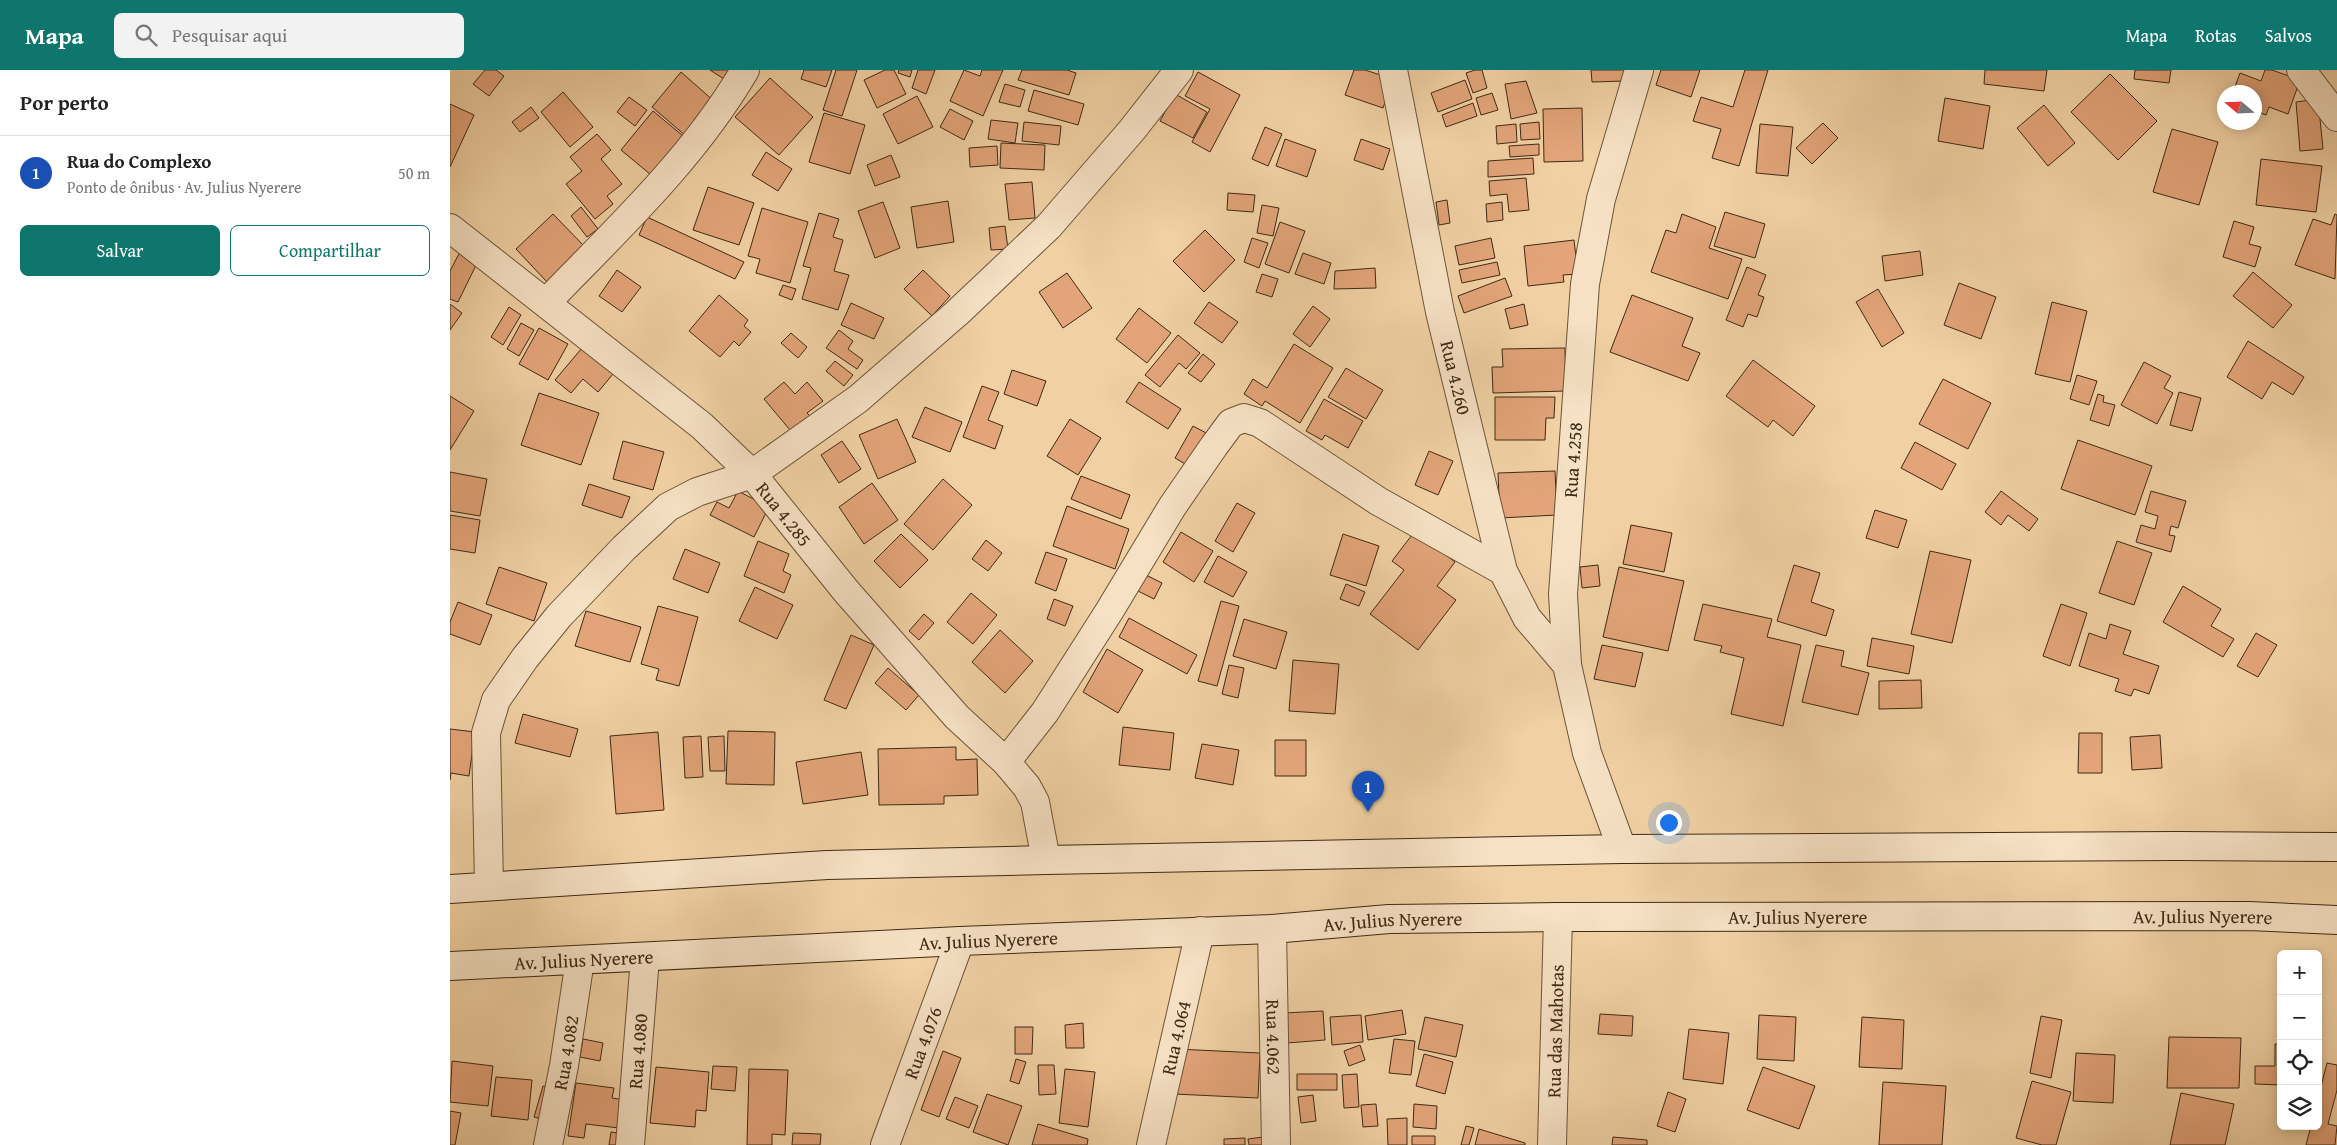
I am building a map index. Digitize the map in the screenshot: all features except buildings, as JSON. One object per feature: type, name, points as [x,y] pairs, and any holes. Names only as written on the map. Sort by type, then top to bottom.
[{"type":"street","points":[[546,303],[686,156],[724,106],[745,70]]},
{"type":"street","points":[[489,886],[486,733],[496,700],[525,658],[559,616],[624,548],[668,507],[697,492],[752,474],[858,399],[957,314],[1049,226],[1132,130],[1179,70]]},
{"type":"street","name":"Rua 4.260","points":[[1394,70],[1440,312],[1503,571],[1527,618],[1568,665]]},
{"type":"street","name":"Rua 4.258","points":[[1622,849],[1587,753],[1568,665],[1563,594],[1585,284],[1602,199],[1639,70]]},
{"type":"street","points":[[2301,70],[2337,117]]},
{"type":"street","name":"Rua 4.285","points":[[450,228],[702,426],[752,474],[846,590],[957,717],[1006,762],[1027,787],[1035,802],[1046,860]]},
{"type":"street","points":[[1006,762],[1045,712],[1110,610],[1172,507],[1214,446],[1231,423],[1244,418],[1260,423],[1378,501],[1503,571]]},
{"type":"street","points":[[450,889],[827,865],[1046,860],[1622,849],[2337,847]]},
{"type":"street","name":"Av. Julius Nyerere","points":[[450,966],[645,958],[960,941],[1272,929],[1389,919],[2249,916],[2337,920]]},
{"type":"street","name":"Rua das Mahotas","points":[[1552,1145],[1558,917]]},
{"type":"street","name":"Rua 4.062","points":[[1272,929],[1276,1145]]},
{"type":"street","name":"Rua 4.064","points":[[1151,1145],[1200,931]]},
{"type":"street","name":"Rua 4.076","points":[[885,1145],[960,941]]},
{"type":"street","name":"Rua 4.080","points":[[630,1145],[645,958]]},
{"type":"street","name":"Rua 4.082","points":[[548,1145],[564,1066],[580,960]]},
{"type":"place","name":"Rua do Complexo","points":[[1368,812]]}]
